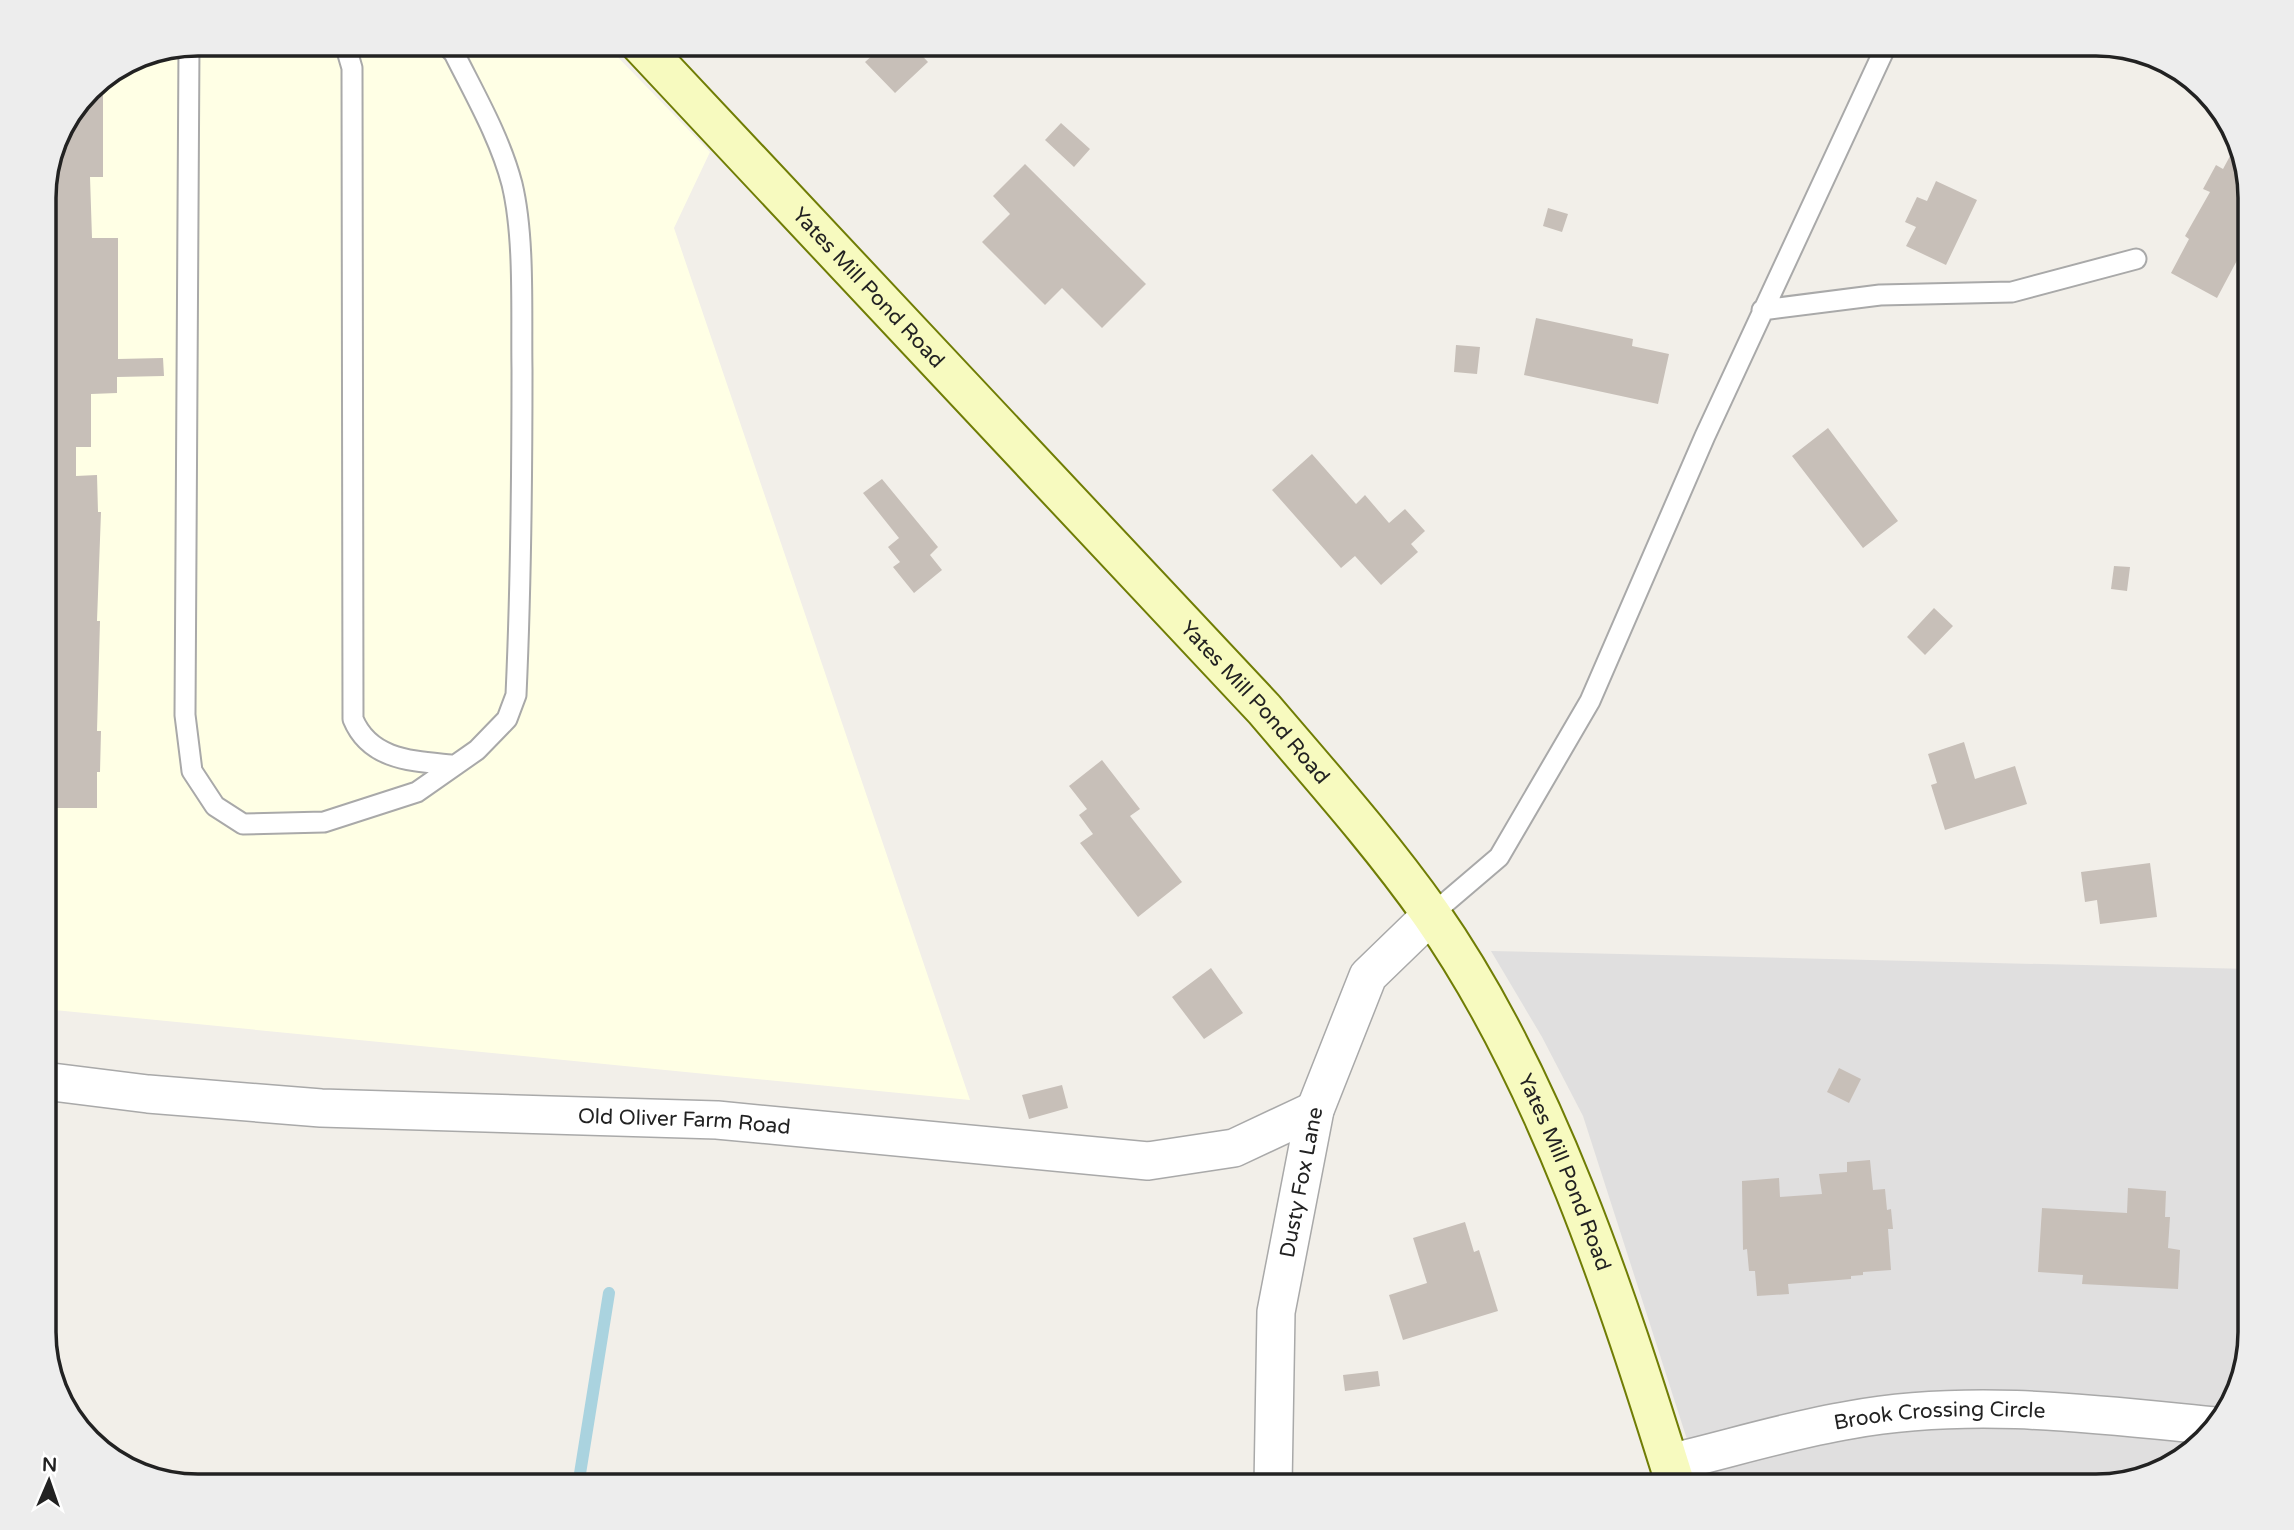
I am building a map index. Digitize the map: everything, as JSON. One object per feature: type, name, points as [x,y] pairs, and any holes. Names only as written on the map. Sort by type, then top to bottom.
[{"type":"street","name":"Yates Mill Pond Road","points":[[651,56],[1264,709],[1352,812],[1431,915],[1483,1000],[1525,1078],[1598,1254],[1634,1351],[1673,1474]]},
{"type":"street","name":"Dusty Fox Lane","points":[[1273,1474],[1276,1312],[1315,1110],[1368,976],[1431,915]]},
{"type":"street","name":"Old Oliver Farm Road","points":[[56,1082],[148,1094],[321,1108],[717,1120],[1148,1161],[1234,1148],[1315,1110]]},
{"type":"street","name":"Brook Crossing Circle","points":[[1676,1474],[1850,1420],[1958,1410],[2052,1410],[2204,1425]]},
{"type":"lane","points":[[189,56],[185,715],[192,771],[215,806],[243,824],[269,825],[324,822],[417,792],[451,765],[477,750],[507,719],[516,695],[521,591],[522,316],[517,222],[512,184],[492,128],[456,56]]},
{"type":"lane","points":[[348,56],[352,68],[353,719],[360,735],[374,749],[402,760],[451,765]]},
{"type":"lane","points":[[1431,915],[1499,857],[1590,701],[1762,310],[1881,56]]},
{"type":"lane","points":[[1762,310],[1880,295],[2012,292],[2136,259]]},
{"type":"shaded area","points":[[189,56],[617,56],[710,152],[674,228],[970,1100],[56,1010],[56,189],[61,161],[75,127],[91,104],[111,85],[144,67]]},
{"type":"shaded area","points":[[1491,951],[2238,969],[2238,1332],[2233,1369],[2219,1403],[2203,1426],[2175,1450],[2142,1466],[2115,1473],[1698,1474],[1583,1116],[1542,1037]]},
{"type":"building","points":[[872,56],[922,56],[928,62],[895,93],[865,62]]},
{"type":"building","points":[[103,92],[103,177],[90,177],[92,238],[118,238],[118,359],[163,358],[164,376],[117,377],[117,393],[91,394],[91,447],[76,447],[76,476],[97,475],[98,512],[101,512],[97,731],[101,731],[97,808],[56,808],[56,189],[61,161],[71,135],[85,111]]},
{"type":"building","points":[[1061,123],[1090,149],[1074,167],[1045,140]]},
{"type":"building","points":[[2231,155],[2237,179],[2238,259],[2217,298],[2171,273],[2189,239],[2185,236],[2210,192],[2203,189],[2216,165],[2223,169]]},
{"type":"building","points":[[1025,164],[1146,284],[1102,328],[1062,288],[1045,305],[982,242],[1010,214],[993,196]]},
{"type":"building","points":[[1936,181],[1977,200],[1946,265],[1906,246],[1916,227],[1905,222],[1917,197],[1927,201]]},
{"type":"building","points":[[1548,208],[1568,214],[1562,232],[1543,226]]},
{"type":"building","points":[[1536,318],[1633,339],[1632,346],[1669,354],[1658,404],[1524,375]]},
{"type":"building","points":[[1456,345],[1480,347],[1477,374],[1454,372]]},
{"type":"building","points":[[1828,428],[1898,521],[1863,548],[1792,456]]},
{"type":"building","points":[[1312,454],[1356,504],[1365,495],[1389,523],[1405,509],[1425,531],[1411,544],[1418,552],[1381,585],[1355,556],[1341,568],[1272,490]]},
{"type":"building","points":[[882,479],[938,547],[930,555],[942,570],[914,593],[893,567],[900,562],[888,547],[899,538],[863,493]]},
{"type":"building","points":[[2114,566],[2130,567],[2127,591],[2111,589]]},
{"type":"building","points":[[1934,608],[1953,626],[1925,655],[1907,637]]},
{"type":"building","points":[[1964,742],[1975,779],[2015,766],[2027,804],[1945,830],[1931,785],[1937,783],[1928,754]]},
{"type":"building","points":[[1102,760],[1140,809],[1130,816],[1182,882],[1138,917],[1080,843],[1093,834],[1079,815],[1087,809],[1069,786]]},
{"type":"building","points":[[2150,863],[2157,917],[2100,924],[2097,900],[2085,902],[2081,872]]},
{"type":"building","points":[[1211,968],[1243,1013],[1204,1039],[1172,997]]},
{"type":"building","points":[[1839,1068],[1861,1079],[1849,1103],[1827,1092]]},
{"type":"building","points":[[1062,1085],[1068,1108],[1029,1119],[1022,1095]]},
{"type":"building","points":[[1870,1160],[1873,1190],[1885,1189],[1887,1210],[1891,1209],[1893,1229],[1888,1229],[1891,1270],[1863,1272],[1863,1275],[1851,1276],[1851,1279],[1788,1284],[1789,1294],[1757,1296],[1755,1271],[1749,1271],[1747,1249],[1743,1250],[1742,1181],[1779,1178],[1780,1197],[1822,1194],[1819,1174],[1847,1172],[1847,1162]]},
{"type":"building","points":[[2128,1188],[2166,1191],[2165,1217],[2170,1217],[2168,1248],[2180,1250],[2178,1289],[2082,1284],[2083,1275],[2038,1272],[2042,1208],[2127,1213]]},
{"type":"building","points":[[1465,1222],[1474,1252],[1479,1250],[1498,1311],[1403,1340],[1389,1295],[1427,1283],[1413,1238]]},
{"type":"building","points":[[1378,1371],[1380,1386],[1345,1391],[1343,1375]]},
{"type":"waterway","points":[[580,1474],[609,1293]]}]
